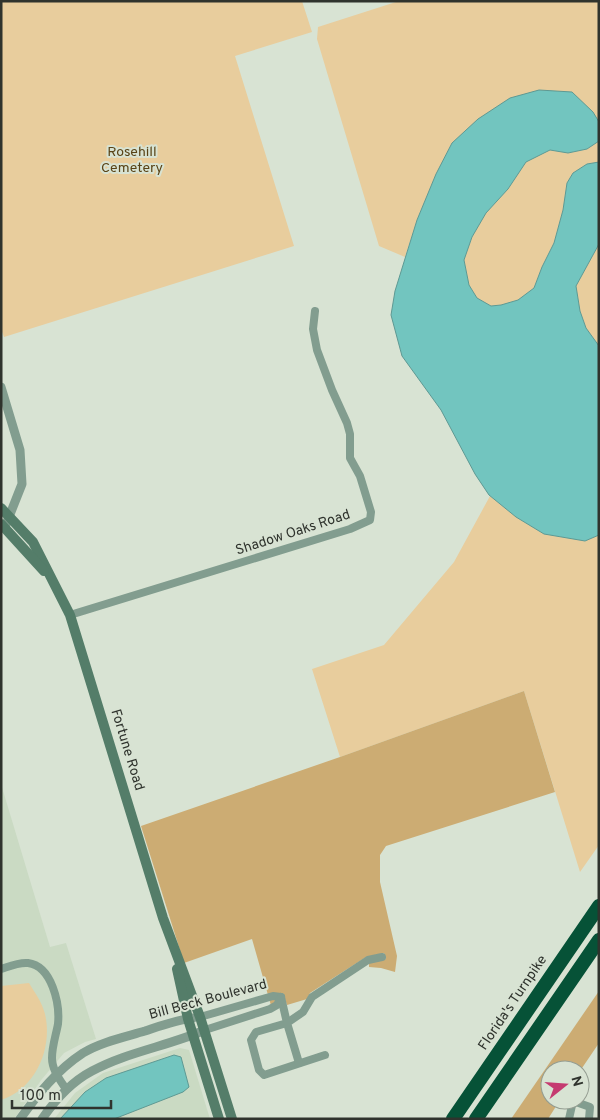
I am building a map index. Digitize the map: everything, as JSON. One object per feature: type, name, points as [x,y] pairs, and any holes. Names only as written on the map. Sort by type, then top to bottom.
[{"type":"highway","name":"Florida's Turnpike","points":[[453,1119],[599,906]]},
{"type":"highway","points":[[476,1119],[599,940]]},
{"type":"main road","name":"Fortune Road","points":[[1,508],[33,542],[70,614],[167,930],[205,1030],[231,1116]]},
{"type":"main road","name":"Fortune Road","points":[[2,528],[53,581]]},
{"type":"main road","name":"Fortune Road","points":[[167,930],[188,1019],[218,1117]]},
{"type":"street","name":"Shadow Oaks Road","points":[[70,614],[350,529],[370,520],[371,512],[360,476],[350,458],[350,434],[347,422],[332,390],[317,350],[313,329],[315,311]]},
{"type":"street","points":[[1,387],[20,450],[22,484],[10,516],[2,528]]},
{"type":"street","points":[[325,1055],[264,1074],[259,1070],[251,1040],[256,1032],[287,1022],[303,1012],[312,997],[368,960],[382,957]]},
{"type":"street","points":[[1,968],[29,963],[41,969],[51,980],[58,1022],[52,1059],[56,1074],[66,1089]]},
{"type":"street","name":"Bill Beck Boulevard","points":[[20,1119],[37,1095],[56,1074],[84,1053],[113,1041],[188,1019],[267,997],[281,997],[277,1005],[270,1009],[119,1059],[91,1071],[66,1089],[42,1119]]},
{"type":"street","points":[[281,997],[299,1063]]},
{"type":"street","points":[[569,1119],[573,1102],[590,1107],[589,1119]]},
{"type":"street","points":[[218,1117],[231,1116]]},
{"type":"shaded area","points":[[524,691],[555,792],[386,846],[380,855],[380,882],[397,956],[395,972],[369,967],[369,963],[386,959],[384,953],[366,957],[310,993],[307,999],[287,1005],[283,993],[276,995],[280,1007],[272,1009],[252,939],[184,963],[141,826]]},
{"type":"shaded area","points":[[1,784],[50,947],[66,943],[96,1039],[85,1042],[64,1053],[42,1079],[14,1119],[1,1119]]},
{"type":"shaded area","points":[[599,991],[599,1043],[587,1060],[552,1060]]},
{"type":"shaded area","points":[[180,1048],[189,1050],[210,1119],[54,1119],[75,1093],[103,1073]]},
{"type":"shaded area","points":[[540,1077],[540,1110],[554,1110],[548,1119],[511,1119]]},
{"type":"green space","name":"Rosehill Cemetery","points":[[1,1],[302,1],[312,32],[235,56],[294,246],[4,337],[1,329]]},
{"type":"green space","points":[[399,1],[599,1],[599,122],[593,112],[452,143],[426,199],[405,257],[379,246],[317,39],[318,27]]},
{"type":"green space","points":[[599,141],[599,162],[587,164],[573,173],[567,183],[563,210],[554,243],[534,288],[518,300],[501,305],[491,306],[477,298],[469,285],[464,260],[472,237],[486,213],[508,189],[526,162],[550,150],[568,153],[587,149]]},
{"type":"green space","points":[[599,244],[599,346],[586,328],[580,311],[576,286]]},
{"type":"green space","points":[[490,496],[516,517],[544,534],[585,541],[599,535],[599,845],[580,872],[524,691],[340,757],[312,669],[384,645],[454,562]]},
{"type":"green space","points":[[29,983],[45,1014],[47,1027],[44,1053],[39,1066],[24,1087],[13,1095],[1,1100],[1,986]]},
{"type":"water","points":[[539,90],[572,92],[593,112],[599,122],[599,141],[587,149],[568,153],[550,150],[526,162],[508,189],[486,213],[472,237],[464,260],[469,285],[477,298],[491,306],[518,300],[534,288],[554,243],[563,210],[567,183],[573,173],[587,164],[599,162],[599,244],[576,286],[580,311],[586,328],[599,346],[599,535],[585,541],[544,534],[516,517],[489,495],[475,474],[441,410],[402,356],[391,315],[395,291],[417,220],[436,174],[452,143],[478,119],[510,98]]},
{"type":"water","points":[[174,1055],[181,1057],[189,1087],[183,1092],[114,1119],[60,1119],[85,1092],[106,1078]]}]
